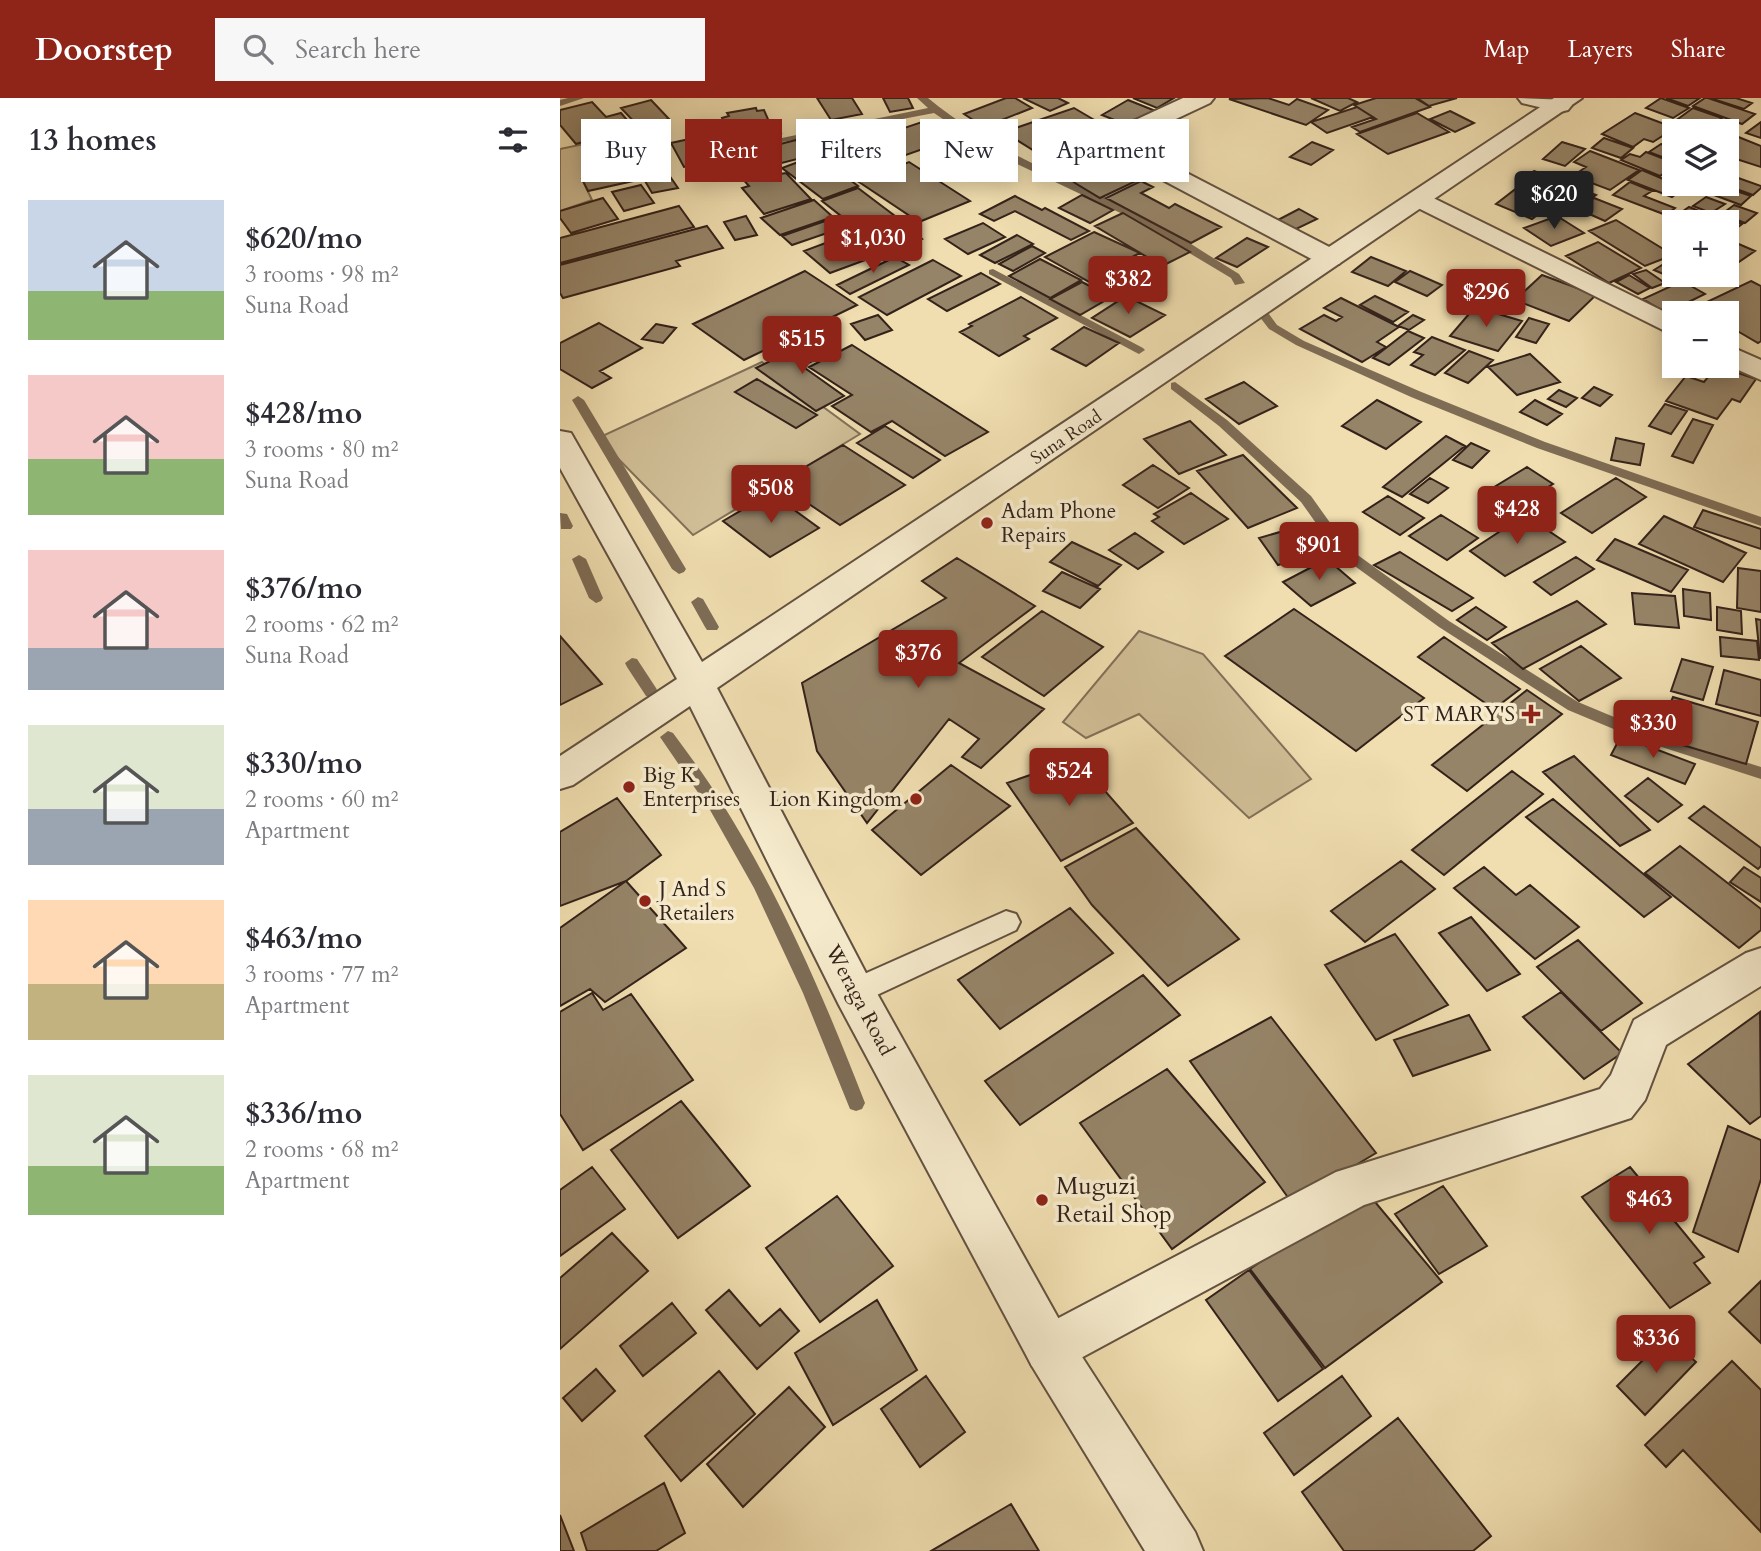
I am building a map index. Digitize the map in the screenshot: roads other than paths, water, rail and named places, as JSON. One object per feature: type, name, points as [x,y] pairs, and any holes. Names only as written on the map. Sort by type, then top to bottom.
[{"type":"street","points":[[1156,119],[1202,98]]},
{"type":"street","points":[[1530,98],[1565,101]]},
{"type":"street","name":"Suna Road","points":[[560,775],[1565,101]]},
{"type":"street","points":[[1185,182],[1330,258]]},
{"type":"street","points":[[1419,199],[1662,321]]},
{"type":"street","points":[[1739,360],[1761,371]]},
{"type":"street","name":"Weraga Road","points":[[560,440],[697,684],[854,992],[955,1172],[1049,1349],[1176,1551]]},
{"type":"street","points":[[1049,1349],[1352,1187],[1615,1104],[1629,1086],[1649,1033],[1761,965]]},
{"type":"lane","points":[[854,992],[1006,922]]},
{"type":"waterway","points":[[560,103],[579,98]]},
{"type":"waterway","points":[[922,98],[969,134],[996,150],[1146,222],[1235,276],[1239,283]]},
{"type":"waterway","points":[[782,139],[934,110]]},
{"type":"waterway","points":[[993,272],[1139,350]]},
{"type":"waterway","points":[[1265,316],[1273,327],[1300,343],[1415,394],[1541,445],[1761,522]]},
{"type":"waterway","points":[[1175,386],[1223,423],[1306,499],[1343,551],[1444,624],[1573,706],[1645,736],[1761,773]]},
{"type":"waterway","points":[[578,400],[679,569]]},
{"type":"waterway","points":[[562,517],[566,526]]},
{"type":"waterway","points":[[579,559],[596,598]]},
{"type":"waterway","points":[[698,602],[712,627]]},
{"type":"waterway","points":[[632,663],[651,692]]},
{"type":"waterway","points":[[668,737],[716,806],[761,885],[812,993],[856,1103]]},
{"type":"place","name":"Adam Phone Repairs","points":[[987,523]]},
{"type":"place","name":"ST MARY'S","points":[[1531,714]]},
{"type":"place","name":"Big K Enterprises","points":[[629,787]]},
{"type":"place","name":"Lion Kingdom","points":[[916,799]]},
{"type":"place","name":"J And S Retailers","points":[[645,901]]},
{"type":"place","name":"Muguzi Retail Shop","points":[[1042,1200]]}]
